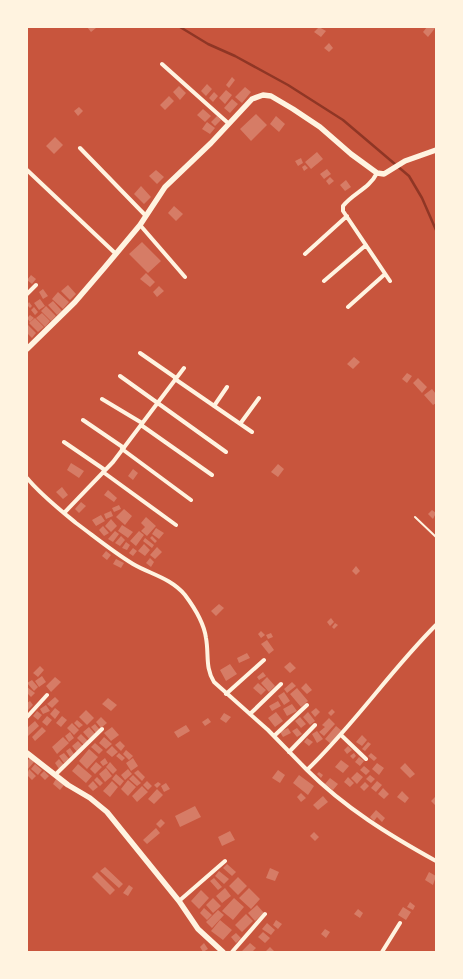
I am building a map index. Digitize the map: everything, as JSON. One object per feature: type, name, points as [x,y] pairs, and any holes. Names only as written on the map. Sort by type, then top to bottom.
[{"type":"street","points":[[162,64],[228,124]]},
{"type":"street","points":[[27,348],[75,302],[140,225],[165,187],[211,143],[252,99],[263,94],[271,96],[320,127],[351,154],[377,173],[384,174],[405,161],[436,150]]},
{"type":"street","points":[[80,148],[146,216]]},
{"type":"street","points":[[27,170],[116,254]]},
{"type":"street","points":[[377,173],[369,185],[343,206],[347,216],[390,281]]},
{"type":"street","points":[[305,254],[347,216]]},
{"type":"street","points":[[140,225],[185,277]]},
{"type":"street","points":[[324,281],[366,245]]},
{"type":"street","points":[[348,307],[385,274]]},
{"type":"street","points":[[27,293],[36,285]]},
{"type":"street","points":[[140,353],[252,432]]},
{"type":"street","points":[[64,513],[104,471],[184,368]]},
{"type":"street","points":[[120,376],[226,452]]},
{"type":"street","points":[[214,406],[227,387]]},
{"type":"street","points":[[240,424],[259,398]]},
{"type":"street","points":[[102,399],[141,424],[212,475]]},
{"type":"street","points":[[83,420],[123,448],[191,500]]},
{"type":"street","points":[[64,442],[176,525]]},
{"type":"street","points":[[27,478],[41,493],[64,513],[115,552],[134,565],[163,578],[184,594],[198,616],[204,632],[210,676],[226,694],[274,736],[307,770],[343,802],[377,826],[436,861]]},
{"type":"street","points":[[307,770],[341,735],[436,625]]},
{"type":"street","points":[[226,694],[264,660]]},
{"type":"street","points":[[250,714],[281,684]]},
{"type":"street","points":[[27,717],[47,695]]},
{"type":"street","points":[[274,736],[307,705]]},
{"type":"street","points":[[289,752],[315,725]]},
{"type":"street","points":[[55,775],[102,730]]},
{"type":"street","points":[[341,735],[366,760]]},
{"type":"street","points":[[27,753],[107,812],[179,901],[198,929],[224,952]]},
{"type":"street","points":[[179,901],[225,861]]},
{"type":"street","points":[[232,952],[265,914]]},
{"type":"street","points":[[382,952],[400,923]]},
{"type":"lane","points":[[415,517],[436,537]]},
{"type":"building","points":[[87,27],[95,27],[96,28],[91,32]]},
{"type":"building","points":[[319,27],[326,31],[321,37],[314,32]]},
{"type":"building","points":[[427,27],[436,27],[428,37],[423,32]]},
{"type":"building","points":[[329,43],[333,48],[329,52],[324,48]]},
{"type":"building","points":[[232,77],[235,80],[229,88],[226,85]]},
{"type":"building","points":[[207,84],[212,89],[206,96],[201,91]]},
{"type":"building","points":[[179,86],[186,93],[180,100],[173,92]]},
{"type":"building","points":[[245,87],[251,92],[242,103],[235,97]]},
{"type":"building","points":[[226,90],[232,95],[225,104],[219,98]]},
{"type":"building","points":[[214,92],[218,96],[213,102],[209,98]]},
{"type":"building","points":[[169,96],[174,101],[165,110],[160,105]]},
{"type":"building","points":[[232,99],[238,104],[230,113],[224,108]]},
{"type":"building","points":[[79,107],[83,111],[78,116],[74,111]]},
{"type":"building","points":[[203,109],[211,116],[205,122],[197,115]]},
{"type":"building","points":[[256,114],[267,125],[251,141],[240,129]]},
{"type":"building","points":[[217,116],[221,120],[215,126],[211,122]]},
{"type":"building","points":[[276,116],[285,124],[279,132],[270,124]]},
{"type":"building","points":[[207,122],[215,128],[210,134],[202,129]]},
{"type":"building","points":[[55,137],[63,145],[54,154],[46,146]]},
{"type":"building","points":[[317,152],[323,159],[311,169],[305,162]]},
{"type":"building","points":[[301,158],[303,163],[298,166],[295,161]]},
{"type":"building","points":[[305,165],[308,168],[304,171],[302,167]]},
{"type":"building","points":[[327,169],[331,174],[324,179],[320,174]]},
{"type":"building","points":[[156,170],[164,177],[157,184],[149,176]]},
{"type":"building","points":[[330,177],[334,181],[329,185],[326,181]]},
{"type":"building","points":[[346,180],[351,187],[345,191],[340,185]]},
{"type":"building","points":[[141,186],[151,197],[144,204],[134,194]]},
{"type":"building","points":[[174,206],[183,214],[176,221],[168,213]]},
{"type":"building","points":[[142,242],[161,261],[148,273],[129,254]]},
{"type":"building","points":[[146,273],[155,282],[150,287],[140,279]]},
{"type":"building","points":[[31,275],[36,279],[32,284],[27,280]]},
{"type":"building","points":[[68,285],[76,294],[70,300],[61,291]]},
{"type":"building","points":[[159,286],[164,291],[157,297],[153,292]]},
{"type":"building","points":[[43,289],[48,296],[43,299],[39,292]]},
{"type":"building","points":[[58,292],[69,302],[63,309],[52,299]]},
{"type":"building","points":[[40,299],[45,306],[39,310],[34,303]]},
{"type":"building","points":[[53,301],[62,311],[57,315],[48,305]]},
{"type":"building","points":[[29,302],[32,306],[30,308],[27,305]]},
{"type":"building","points":[[46,306],[56,316],[51,321],[41,311]]},
{"type":"building","points":[[34,307],[38,312],[35,315],[31,310]]},
{"type":"building","points":[[42,313],[50,321],[45,327],[36,318]]},
{"type":"building","points":[[30,315],[34,318],[30,322],[27,318]]},
{"type":"building","points":[[35,318],[44,327],[38,332],[29,323]]},
{"type":"building","points":[[28,325],[36,333],[32,338],[27,333]]},
{"type":"building","points":[[354,357],[360,362],[353,369],[347,364]]},
{"type":"building","points":[[407,373],[412,376],[407,383],[402,379]]},
{"type":"building","points":[[418,378],[427,387],[422,393],[413,383]]},
{"type":"building","points":[[432,389],[436,394],[436,403],[433,405],[424,395]]},
{"type":"building","points":[[71,463],[84,471],[79,478],[67,470]]},
{"type":"building","points":[[278,464],[284,469],[278,477],[271,472]]},
{"type":"building","points":[[133,469],[138,473],[133,480],[128,476]]},
{"type":"building","points":[[62,487],[68,495],[63,499],[56,492]]},
{"type":"building","points":[[108,490],[117,498],[114,502],[104,495]]},
{"type":"building","points":[[81,502],[86,506],[79,513],[75,509]]},
{"type":"building","points":[[119,505],[121,509],[114,512],[112,508]]},
{"type":"building","points":[[124,509],[132,516],[125,525],[116,517]]},
{"type":"building","points":[[432,510],[436,513],[433,519],[428,514]]},
{"type":"building","points":[[111,511],[113,516],[106,519],[104,514]]},
{"type":"building","points":[[101,515],[105,521],[96,526],[92,520]]},
{"type":"building","points":[[146,517],[156,526],[147,536],[141,531],[145,527],[141,523]]},
{"type":"building","points":[[111,519],[117,526],[111,532],[105,526]]},
{"type":"building","points":[[122,525],[133,532],[128,538],[118,531]]},
{"type":"building","points":[[103,526],[109,533],[104,536],[99,530]]},
{"type":"building","points":[[156,528],[164,533],[159,539],[152,534]]},
{"type":"building","points":[[115,531],[119,534],[113,542],[108,539]]},
{"type":"building","points":[[139,531],[144,535],[136,546],[130,541]]},
{"type":"building","points":[[121,536],[125,540],[120,546],[115,543]]},
{"type":"building","points":[[152,536],[157,541],[155,543],[150,538]]},
{"type":"building","points":[[145,538],[154,545],[152,548],[143,541]]},
{"type":"building","points":[[126,542],[130,545],[127,550],[122,548]]},
{"type":"building","points":[[144,544],[150,550],[145,556],[138,551]]},
{"type":"building","points":[[157,547],[162,552],[155,559],[150,555]]},
{"type":"building","points":[[133,548],[137,551],[133,556],[129,553]]},
{"type":"building","points":[[106,551],[111,555],[107,560],[102,556]]},
{"type":"building","points":[[150,558],[154,562],[151,567],[146,563]]},
{"type":"building","points":[[116,559],[124,563],[121,568],[113,564]]},
{"type":"building","points":[[356,566],[360,571],[356,575],[352,571]]},
{"type":"building","points":[[219,604],[224,608],[216,616],[211,611]]},
{"type":"building","points":[[331,618],[334,622],[330,626],[327,622]]},
{"type":"building","points":[[335,623],[338,625],[334,629],[332,627]]},
{"type":"building","points":[[261,631],[265,635],[261,638],[258,634]]},
{"type":"building","points":[[271,633],[273,637],[268,639],[266,635]]},
{"type":"building","points":[[267,640],[274,650],[269,654],[261,644]]},
{"type":"building","points":[[247,653],[250,658],[239,663],[237,658]]},
{"type":"building","points":[[290,662],[296,668],[290,673],[284,667]]},
{"type":"building","points":[[230,664],[237,674],[226,681],[220,670]]},
{"type":"building","points":[[40,666],[44,670],[38,677],[33,673]]},
{"type":"building","points":[[263,672],[266,676],[259,680],[257,677]]},
{"type":"building","points":[[42,676],[46,682],[39,687],[35,681]]},
{"type":"building","points":[[55,677],[61,682],[51,692],[46,686]]},
{"type":"building","points":[[267,677],[275,686],[269,692],[261,683]]},
{"type":"building","points":[[32,680],[38,687],[34,691],[27,683]]},
{"type":"building","points":[[292,682],[296,686],[287,693],[284,689]]},
{"type":"building","points":[[258,683],[266,690],[261,695],[253,688]]},
{"type":"building","points":[[306,683],[312,690],[307,694],[301,688]]},
{"type":"building","points":[[27,687],[35,693],[31,697],[27,693]]},
{"type":"building","points":[[297,688],[308,701],[301,707],[290,694]]},
{"type":"building","points":[[284,692],[290,701],[284,705],[278,696]]},
{"type":"building","points":[[55,697],[59,701],[52,708],[47,704]]},
{"type":"building","points":[[108,698],[117,705],[111,711],[102,704]]},
{"type":"building","points":[[30,701],[33,705],[27,711],[27,703]]},
{"type":"building","points":[[278,701],[281,706],[272,711],[269,706]]},
{"type":"building","points":[[292,704],[297,711],[287,716],[283,709]]},
{"type":"building","points":[[46,705],[50,711],[43,714],[40,709]]},
{"type":"building","points":[[55,708],[60,712],[55,719],[50,714]]},
{"type":"building","points":[[316,708],[320,712],[315,717],[311,712]]},
{"type":"building","points":[[332,709],[335,712],[331,716],[328,713]]},
{"type":"building","points":[[86,710],[94,718],[87,725],[79,717]]},
{"type":"building","points":[[37,711],[42,715],[38,720],[33,716]]},
{"type":"building","points":[[276,712],[283,721],[275,727],[268,718]]},
{"type":"building","points":[[308,712],[315,721],[310,725],[303,717]]},
{"type":"building","points":[[224,713],[231,717],[226,723],[220,719]]},
{"type":"building","points":[[47,716],[52,720],[47,726],[42,722]]},
{"type":"building","points":[[62,716],[67,720],[61,727],[56,723]]},
{"type":"building","points":[[101,717],[107,723],[101,728],[96,722]]},
{"type":"building","points":[[300,717],[306,724],[301,728],[295,721]]},
{"type":"building","points":[[208,718],[211,722],[205,726],[202,722]]},
{"type":"building","points":[[329,718],[335,724],[324,736],[319,732],[325,727],[322,725]]},
{"type":"building","points":[[77,720],[83,725],[79,728],[74,723]]},
{"type":"building","points":[[35,721],[39,726],[28,736],[27,728]]},
{"type":"building","points":[[72,723],[79,730],[74,735],[67,728]]},
{"type":"building","points":[[95,724],[100,730],[96,733],[91,727]]},
{"type":"building","points":[[186,725],[190,731],[178,738],[174,732]]},
{"type":"building","points":[[336,726],[342,731],[331,744],[325,739]]},
{"type":"building","points":[[42,727],[46,731],[35,741],[32,737]]},
{"type":"building","points":[[89,727],[96,735],[90,740],[83,732]]},
{"type":"building","points":[[112,727],[119,735],[111,741],[104,733]]},
{"type":"building","points":[[288,728],[291,733],[283,737],[280,732]]},
{"type":"building","points":[[297,728],[302,734],[297,737],[292,731]]},
{"type":"building","points":[[317,731],[323,739],[317,743],[312,734]]},
{"type":"building","points":[[70,732],[74,738],[69,742],[65,736]]},
{"type":"building","points":[[81,734],[88,741],[84,745],[77,738]]},
{"type":"building","points":[[362,735],[367,740],[362,746],[356,742]]},
{"type":"building","points":[[63,737],[69,743],[57,754],[52,747]]},
{"type":"building","points":[[104,737],[112,744],[106,749],[99,743]]},
{"type":"building","points":[[307,738],[313,742],[309,746],[304,742]]},
{"type":"building","points":[[78,741],[83,746],[77,752],[72,746]]},
{"type":"building","points":[[120,741],[125,746],[121,751],[115,745]]},
{"type":"building","points":[[368,742],[371,744],[365,751],[362,749]]},
{"type":"building","points":[[95,743],[103,750],[99,754],[91,747]]},
{"type":"building","points":[[112,746],[118,752],[112,757],[106,752]]},
{"type":"building","points":[[348,746],[352,750],[347,754],[344,750]]},
{"type":"building","points":[[70,748],[74,754],[70,757],[66,751]]},
{"type":"building","points":[[89,749],[98,757],[87,769],[79,761]]},
{"type":"building","points":[[126,750],[133,756],[129,760],[123,754]]},
{"type":"building","points":[[64,753],[69,759],[64,763],[59,756]]},
{"type":"building","points":[[119,753],[125,758],[122,761],[116,756]]},
{"type":"building","points":[[354,753],[356,756],[353,759],[350,756]]},
{"type":"building","points":[[371,753],[377,758],[374,761],[368,756]]},
{"type":"building","points":[[359,757],[364,761],[360,766],[355,762]]},
{"type":"building","points":[[30,758],[34,762],[28,769],[27,761]]},
{"type":"building","points":[[105,758],[108,763],[103,766],[100,762]]},
{"type":"building","points":[[133,758],[138,766],[131,771],[126,763]]},
{"type":"building","points":[[59,759],[64,765],[59,769],[55,763]]},
{"type":"building","points":[[341,760],[349,766],[343,773],[335,767]]},
{"type":"building","points":[[96,762],[102,767],[95,774],[90,769]]},
{"type":"building","points":[[110,762],[117,770],[113,774],[106,767]]},
{"type":"building","points":[[377,763],[384,768],[379,775],[372,769]]},
{"type":"building","points":[[405,763],[415,774],[410,778],[400,768]]},
{"type":"building","points":[[35,764],[42,770],[38,775],[31,769]]},
{"type":"building","points":[[78,764],[92,776],[86,783],[72,771]]},
{"type":"building","points":[[364,766],[370,771],[366,775],[360,770]]},
{"type":"building","points":[[106,768],[112,776],[105,782],[99,774]]},
{"type":"building","points":[[29,769],[36,776],[32,780],[27,775]]},
{"type":"building","points":[[128,769],[132,774],[125,780],[121,775]]},
{"type":"building","points":[[138,770],[145,777],[142,781],[134,773]]},
{"type":"building","points":[[278,770],[285,775],[280,783],[272,778]]},
{"type":"building","points":[[44,771],[49,776],[45,780],[40,775]]},
{"type":"building","points":[[319,772],[323,775],[321,778],[317,774]]},
{"type":"building","points":[[357,772],[363,777],[357,784],[351,778]]},
{"type":"building","points":[[116,774],[124,781],[120,786],[112,779]]},
{"type":"building","points":[[133,775],[141,783],[137,786],[129,779]]},
{"type":"building","points":[[299,775],[314,786],[308,795],[293,783]]},
{"type":"building","points":[[370,775],[375,779],[371,783],[366,779]]},
{"type":"building","points":[[97,777],[103,783],[100,786],[94,780]]},
{"type":"building","points":[[348,777],[354,783],[350,787],[344,782]]},
{"type":"building","points":[[330,778],[338,784],[333,790],[325,784]]},
{"type":"building","points":[[56,779],[64,785],[60,790],[53,784]]},
{"type":"building","points":[[128,780],[136,787],[128,796],[121,789]]},
{"type":"building","points":[[93,781],[98,787],[93,791],[88,786]]},
{"type":"building","points":[[112,781],[118,787],[110,797],[103,791]]},
{"type":"building","points":[[147,781],[152,786],[148,790],[143,785]]},
{"type":"building","points":[[377,781],[382,785],[376,792],[371,788]]},
{"type":"building","points":[[158,782],[161,784],[157,788],[154,785]]},
{"type":"building","points":[[365,782],[369,786],[364,791],[360,787]]},
{"type":"building","points":[[166,783],[170,789],[164,792],[161,786]]},
{"type":"building","points":[[142,786],[148,792],[137,802],[132,796]]},
{"type":"building","points":[[383,788],[389,794],[384,799],[378,794]]},
{"type":"building","points":[[157,789],[163,795],[154,804],[148,799]]},
{"type":"building","points":[[402,791],[409,798],[405,803],[397,797]]},
{"type":"building","points":[[301,793],[306,798],[301,802],[297,797]]},
{"type":"building","points":[[323,796],[328,802],[318,810],[313,805]]},
{"type":"building","points":[[436,796],[436,806],[431,801]]},
{"type":"building","points":[[195,806],[201,817],[180,827],[175,816]]},
{"type":"building","points":[[376,810],[385,818],[382,822],[377,817],[374,821],[370,817]]},
{"type":"building","points":[[161,819],[165,823],[160,828],[156,824]]},
{"type":"building","points":[[156,828],[160,833],[147,844],[143,840]]},
{"type":"building","points":[[230,831],[235,840],[222,846],[218,837]]},
{"type":"building","points":[[314,832],[319,837],[315,841],[310,836]]},
{"type":"building","points":[[227,864],[236,872],[232,876],[223,868]]},
{"type":"building","points":[[105,867],[123,884],[119,888],[100,871]]},
{"type":"building","points":[[270,868],[279,872],[275,881],[266,878]]},
{"type":"building","points":[[219,871],[229,879],[224,884],[215,876]]},
{"type":"building","points":[[97,872],[115,890],[110,895],[92,877]]},
{"type":"building","points":[[429,872],[436,876],[433,885],[425,880]]},
{"type":"building","points":[[238,877],[247,886],[238,895],[229,886]]},
{"type":"building","points":[[214,878],[222,887],[218,890],[210,881]]},
{"type":"building","points":[[129,885],[133,888],[128,896],[123,893]]},
{"type":"building","points":[[225,888],[231,896],[222,903],[216,896]]},
{"type":"building","points":[[249,888],[260,899],[251,909],[239,898]]},
{"type":"building","points":[[201,890],[209,898],[199,909],[191,901]]},
{"type":"building","points":[[213,898],[221,906],[213,913],[206,905]]},
{"type":"building","points":[[234,898],[244,907],[233,920],[222,911]]},
{"type":"building","points":[[410,902],[415,906],[413,910],[407,907]]},
{"type":"building","points":[[257,905],[264,913],[255,921],[248,913]]},
{"type":"building","points":[[403,907],[411,912],[406,920],[398,915]]},
{"type":"building","points":[[204,908],[212,915],[207,920],[200,913]]},
{"type":"building","points":[[358,909],[363,913],[360,918],[354,914]]},
{"type":"building","points":[[218,910],[224,915],[212,928],[206,922]]},
{"type":"building","points":[[246,914],[253,921],[242,932],[235,925]]},
{"type":"building","points":[[220,920],[232,930],[223,940],[211,931]]},
{"type":"building","points":[[276,920],[282,924],[278,929],[273,925]]},
{"type":"building","points":[[267,923],[275,930],[271,935],[262,929]]},
{"type":"building","points":[[325,929],[330,932],[326,938],[321,934]]},
{"type":"building","points":[[263,932],[270,938],[265,943],[258,937]]},
{"type":"building","points":[[236,933],[241,938],[236,943],[231,937]]},
{"type":"building","points":[[204,943],[208,949],[203,952],[200,947]]},
{"type":"building","points":[[250,943],[256,948],[252,952],[241,952]]},
{"type":"building","points":[[270,947],[275,952],[265,952]]},
{"type":"waterway","points":[[180,27],[208,44],[235,56],[288,85],[343,120],[409,176],[422,198],[436,230]]}]
